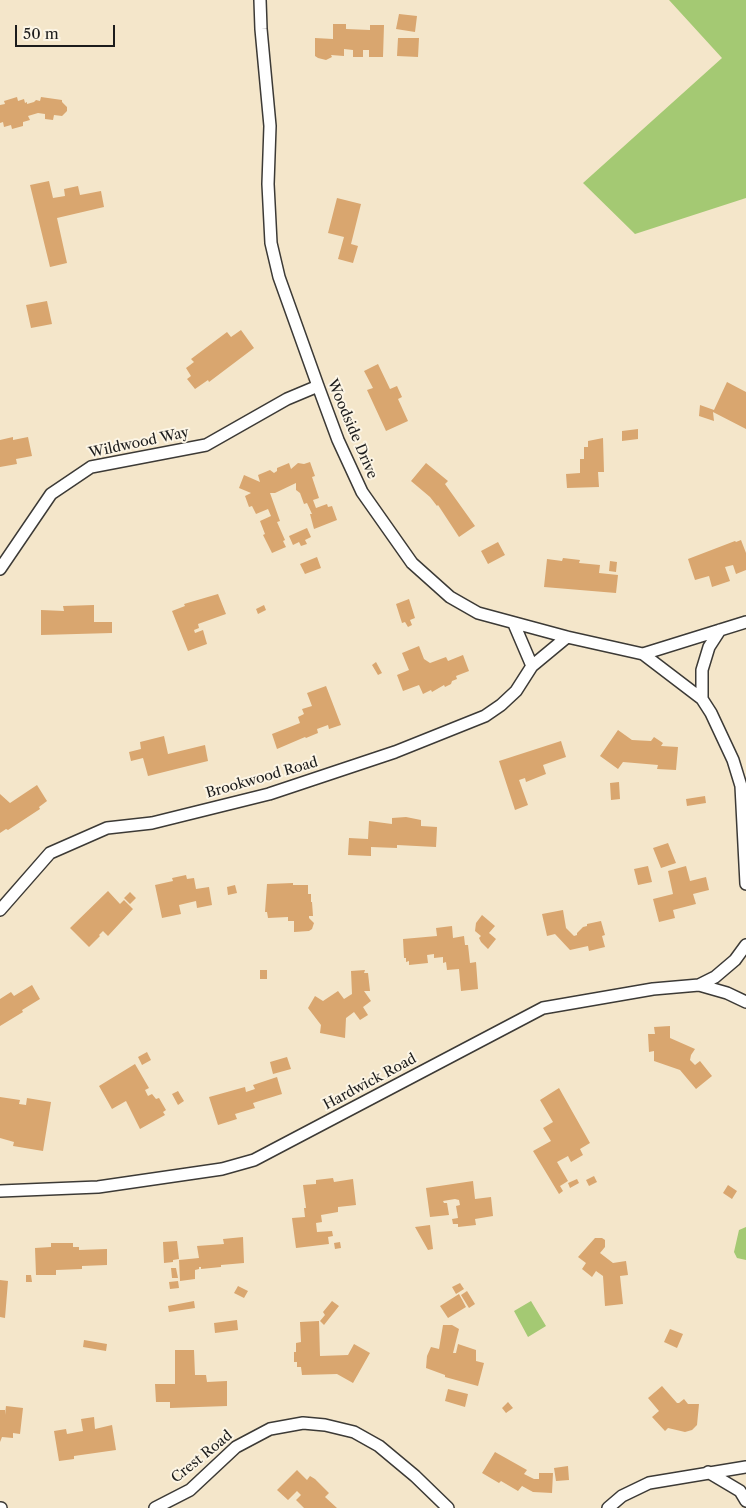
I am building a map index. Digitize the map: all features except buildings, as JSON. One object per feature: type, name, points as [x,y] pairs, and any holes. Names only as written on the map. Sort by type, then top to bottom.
[{"type":"street","name":"Woodside Drive","points":[[260,0],[270,126],[268,184],[271,243],[279,277],[318,386],[338,440],[362,492],[412,562],[450,597],[478,614],[567,637],[644,654],[702,699],[711,713],[733,760],[741,786],[746,884]]},
{"type":"street","name":"Wildwood Way","points":[[0,569],[51,494],[91,467],[206,445],[287,399],[318,386]]},
{"type":"street","points":[[644,654],[746,622]]},
{"type":"street","points":[[514,624],[532,666]]},
{"type":"street","points":[[702,699],[702,670],[709,647],[720,630]]},
{"type":"street","name":"Brookwood Road","points":[[0,910],[50,853],[107,828],[152,823],[269,794],[395,752],[485,716],[516,691],[532,666],[567,637]]},
{"type":"street","points":[[699,985],[715,977],[734,960],[746,945]]},
{"type":"street","name":"Hardwick Road","points":[[0,1191],[98,1187],[222,1169],[254,1160],[543,1008],[652,989],[699,985],[727,993],[746,1002]]},
{"type":"street","name":"Crest Road","points":[[155,1508],[190,1490],[236,1446],[270,1429],[303,1423],[325,1425],[354,1432],[379,1446],[448,1508]]},
{"type":"street","points":[[608,1508],[622,1496],[649,1483],[746,1467]]},
{"type":"street","points":[[708,1472],[740,1491],[746,1501]]},
{"type":"green space","points":[[669,0],[746,0],[746,198],[635,234],[583,183],[722,58]]},
{"type":"green space","points":[[746,1227],[746,1260],[737,1258],[734,1252],[739,1230]]},
{"type":"green space","points":[[531,1301],[546,1326],[528,1337],[514,1311]]}]
